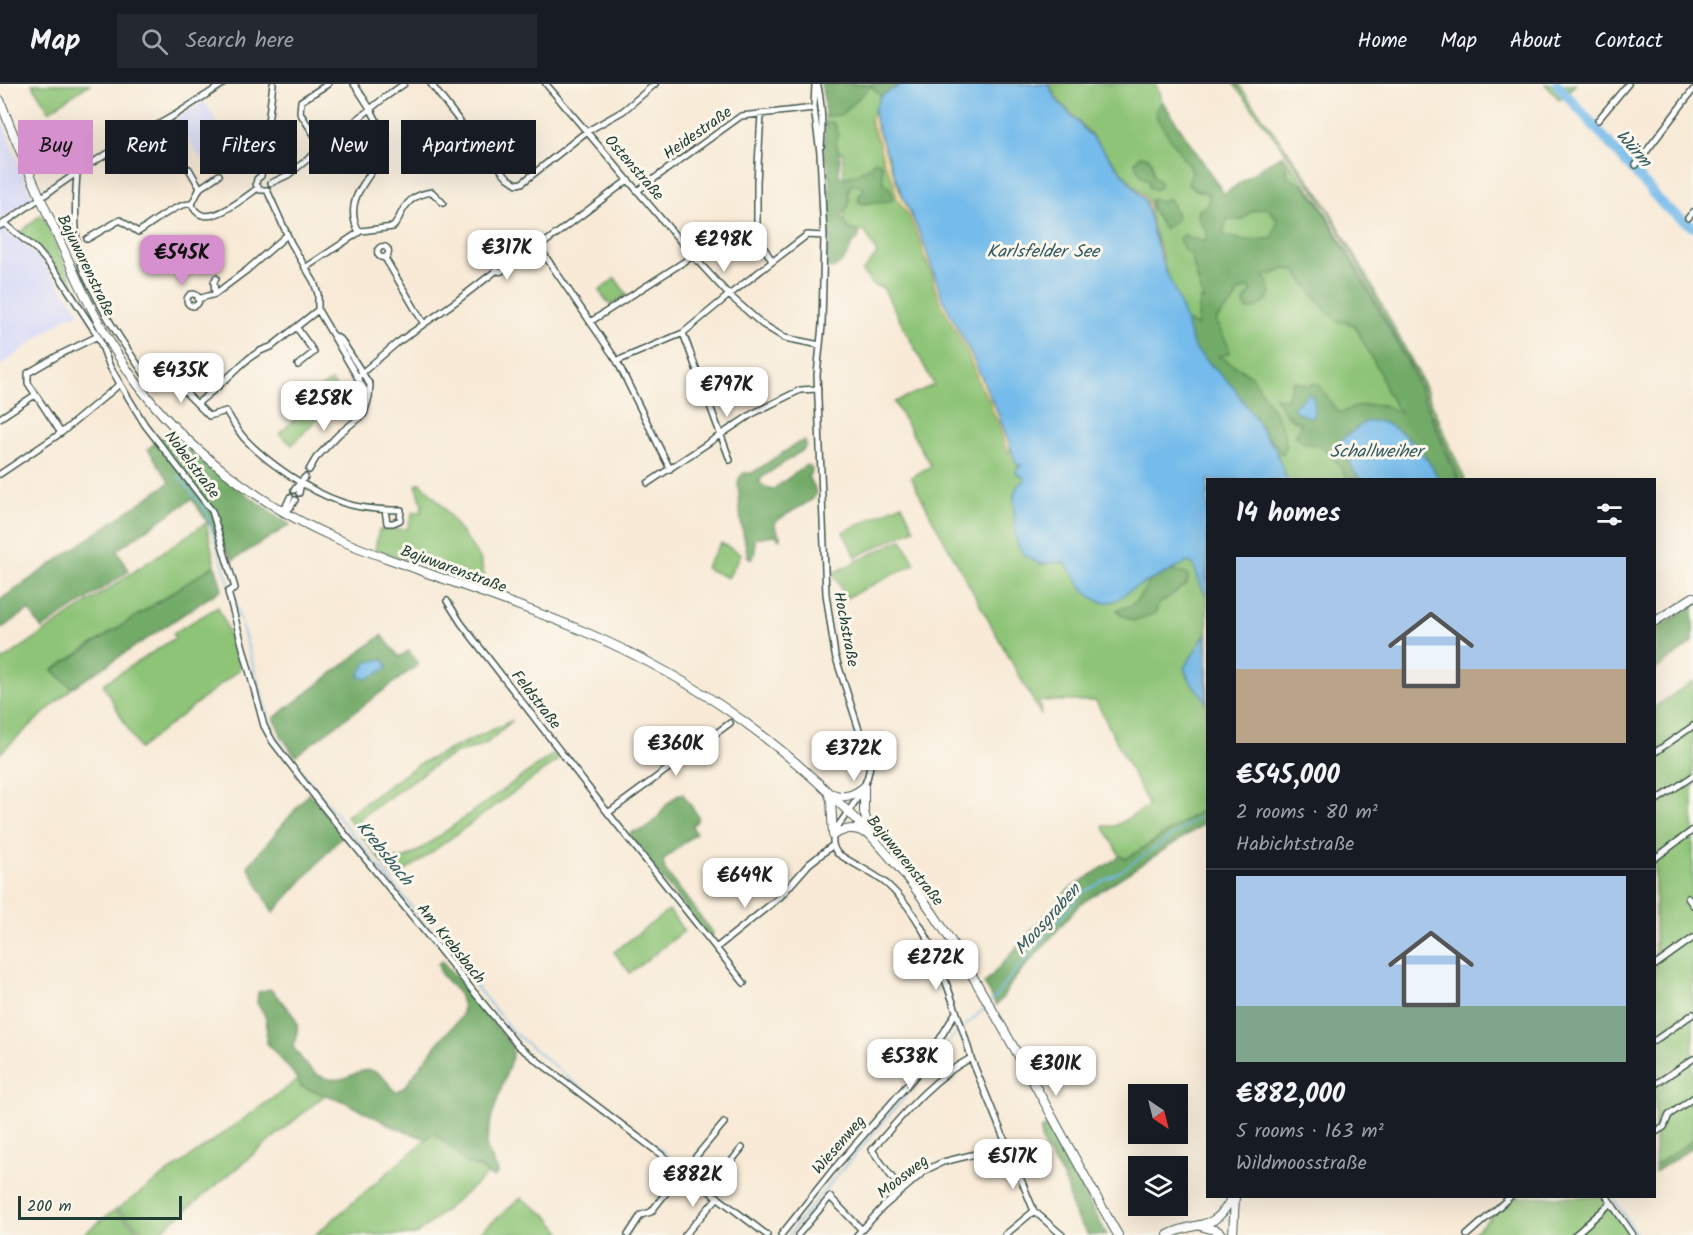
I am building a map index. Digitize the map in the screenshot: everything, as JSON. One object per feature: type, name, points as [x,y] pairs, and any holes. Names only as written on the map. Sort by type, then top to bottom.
[{"type":"highway","points":[[1656,621],[1693,597]]},
{"type":"highway","points":[[1168,1235],[1184,1228],[1212,1222],[1226,1210],[1232,1198]]},
{"type":"highway","points":[[1233,1198],[1233,1235]]},
{"type":"highway","points":[[1200,1226],[1218,1231],[1222,1235]]},
{"type":"main road","name":"Bajuwarenstraße","points":[[0,100],[40,199],[107,336],[132,376],[165,417],[210,459],[283,513],[353,546],[581,630],[629,652],[683,682],[745,722],[806,771],[848,811],[902,872],[945,930],[1118,1235]]},
{"type":"main road","points":[[828,792],[840,797],[849,796],[864,788],[864,812],[869,832],[874,839]]},
{"type":"main road","points":[[828,792],[831,800],[833,835],[854,827],[874,839]]},
{"type":"street","points":[[93,163],[210,94],[223,84]]},
{"type":"street","points":[[273,84],[261,176],[256,181],[258,188],[262,191],[267,190],[271,183],[285,178],[309,159]]},
{"type":"street","points":[[309,127],[300,113],[301,101],[328,84]]},
{"type":"street","points":[[354,84],[384,135],[386,151],[363,182],[354,204],[354,223],[359,232]]},
{"type":"street","points":[[357,120],[404,84]]},
{"type":"street","points":[[430,84],[508,178],[517,184],[522,183],[586,132],[623,111],[655,84]]},
{"type":"street","name":"Ostenstraße","points":[[546,84],[729,295],[762,324],[785,338],[820,345]]},
{"type":"street","name":"Hochstraße","points":[[816,84],[814,108],[820,153],[824,236],[822,312],[817,375],[826,594],[835,655],[869,755],[870,773],[864,788],[833,835]]},
{"type":"street","name":"Hochstraße","points":[[816,84],[823,129],[820,153]]},
{"type":"street","points":[[1598,120],[1628,84]]},
{"type":"street","points":[[1636,165],[1693,90]]},
{"type":"street","name":"Heidestraße","points":[[637,190],[741,116],[814,108]]},
{"type":"street","points":[[761,114],[757,227],[772,261]]},
{"type":"street","points":[[189,168],[200,188]]},
{"type":"street","points":[[2,225],[76,174]]},
{"type":"street","points":[[77,174],[75,203],[82,241],[79,258],[83,270],[118,337],[151,384],[169,376],[209,416],[226,411],[251,445],[266,459],[301,483],[341,502],[385,510]]},
{"type":"street","points":[[192,204],[200,188],[219,175]]},
{"type":"street","points":[[261,176],[268,177],[271,183]]},
{"type":"street","points":[[531,257],[539,247],[628,180]]},
{"type":"street","points":[[192,204],[197,213],[205,216],[215,215],[258,188]]},
{"type":"street","points":[[267,190],[286,234],[314,282],[318,294],[318,310],[338,345],[370,385],[364,414],[322,450],[309,470]]},
{"type":"street","points":[[305,268],[359,232],[393,227],[398,222],[402,210],[418,194],[432,192],[443,203]]},
{"type":"street","points":[[82,241],[120,220],[138,232],[176,207],[186,203],[192,204]]},
{"type":"street","points":[[1688,218],[1693,212]]},
{"type":"street","name":"Nobelstraße","points":[[2,225],[37,250],[69,290],[98,336],[110,367],[120,384],[146,424],[212,511],[235,588]]},
{"type":"street","points":[[198,299],[215,294],[247,270],[286,234]]},
{"type":"street","points":[[617,361],[683,333],[807,235],[824,236]]},
{"type":"street","points":[[539,247],[617,361],[670,469]]},
{"type":"street","points":[[590,322],[693,256]]},
{"type":"street","points":[[385,258],[424,324]]},
{"type":"street","points":[[360,375],[397,342],[497,270]]},
{"type":"street","points":[[215,294],[216,278]]},
{"type":"street","points":[[198,403],[242,363],[263,349],[272,347],[318,310]]},
{"type":"street","points":[[297,328],[314,352],[298,365]]},
{"type":"street","points":[[683,333],[730,460]]},
{"type":"street","points":[[61,433],[28,383],[28,373],[98,336]]},
{"type":"street","points":[[0,474],[61,433],[120,384]]},
{"type":"street","points":[[648,483],[752,414],[800,390],[818,389]]},
{"type":"street","points":[[0,418],[35,395]]},
{"type":"street","points":[[296,492],[305,477]]},
{"type":"street","points":[[283,513],[290,508],[292,499]]},
{"type":"street","name":"Am Krebsbach","points":[[235,588],[228,592],[264,726],[273,742],[323,807],[518,1046],[767,1235]]},
{"type":"street","name":"Feldstraße","points":[[447,601],[461,623],[608,813],[744,983]]},
{"type":"street","points":[[608,813],[730,723]]},
{"type":"street","points":[[1656,752],[1693,726]]},
{"type":"street","points":[[1656,801],[1693,776]]},
{"type":"street","points":[[1656,858],[1693,830]]},
{"type":"street","points":[[833,835],[833,845],[837,853],[887,884],[913,912],[930,942],[965,1035],[971,1058],[1034,1211],[1062,1235]]},
{"type":"street","points":[[716,948],[780,897],[809,864],[833,845]]},
{"type":"street","points":[[1688,898],[1693,906]]},
{"type":"street","points":[[1656,965],[1693,938]]},
{"type":"street","name":"Wiesenweg","points":[[781,1235],[832,1171],[923,1067],[956,1012]]},
{"type":"street","points":[[1656,1040],[1693,1014]]},
{"type":"street","points":[[901,1190],[872,1150],[932,1085],[956,1066],[971,1058]]},
{"type":"street","points":[[1656,1084],[1693,1059]]},
{"type":"street","points":[[1656,1132],[1664,1127],[1669,1115],[1693,1098]]},
{"type":"street","points":[[689,1175],[688,1166],[724,1123]]},
{"type":"street","name":"Moosweg","points":[[857,1235],[901,1190],[926,1170],[936,1165],[1008,1146]]},
{"type":"street","points":[[708,1190],[742,1148]]},
{"type":"street","points":[[628,1235],[641,1215],[651,1212],[683,1172]]},
{"type":"street","points":[[685,1235],[718,1197]]},
{"type":"street","points":[[798,1235],[830,1197],[862,1230]]},
{"type":"street","points":[[1467,1235],[1509,1198]]},
{"type":"street","points":[[1575,1235],[1609,1200],[1631,1232],[1623,1235]]},
{"type":"street","points":[[1005,1235],[1034,1211]]},
{"type":"shaded area","points":[[204,101],[216,120],[200,120],[200,157],[188,139],[188,120],[175,119]]},
{"type":"shaded area","points":[[0,113],[18,162],[18,174],[23,174],[33,197],[0,221]]},
{"type":"shaded area","points":[[0,225],[42,261],[80,312],[73,317],[71,314],[0,366]]},
{"type":"green space","points":[[32,84],[90,84],[49,111]]},
{"type":"green space","points":[[821,84],[1156,84],[1162,101],[1224,194],[1283,155],[1321,204],[1409,362],[1458,478],[1206,478],[1206,808],[1126,859],[1120,856],[1103,826],[1115,826],[1149,806],[1096,701],[1039,701],[1041,715],[911,477],[931,466],[894,402],[934,385],[883,288],[873,285],[862,272],[877,254],[865,231],[845,236],[843,152],[827,148]]},
{"type":"green space","points":[[821,84],[901,84],[881,96],[871,86],[841,115],[825,116]]},
{"type":"green space","points":[[1234,84],[1238,84],[1321,196],[1418,372],[1464,478],[1460,478],[1416,373],[1326,206]]},
{"type":"green space","points":[[1545,84],[1576,84],[1559,99]]},
{"type":"green space","points":[[1162,101],[1224,194],[1281,157],[1285,162],[1288,176],[1304,184],[1316,199],[1414,375],[1457,478],[1438,478],[1407,436],[1389,425],[1365,422],[1355,430],[1344,452],[1360,478],[1347,478],[1335,460],[1323,448],[1304,443],[1295,437],[1301,423],[1285,413],[1275,397],[1287,399],[1293,381],[1307,385],[1317,383],[1334,407],[1342,413],[1356,407],[1382,405],[1400,413],[1386,391],[1379,371],[1354,325],[1339,322],[1321,305],[1298,274],[1293,270],[1285,269],[1264,277],[1271,293],[1262,305],[1248,310],[1244,304],[1252,290],[1247,287],[1238,292],[1236,298],[1216,322],[1229,347],[1229,354],[1219,356],[1252,376],[1277,416],[1286,445],[1283,454],[1279,452],[1233,387],[1194,348],[1185,320],[1197,326],[1200,300],[1203,300],[1191,255],[1184,250],[1179,239],[1184,235],[1205,242],[1207,233],[1198,218],[1199,210],[1208,205],[1209,194],[1188,185],[1192,171],[1158,120],[1155,111]],"holes":[[[1268,208],[1278,221],[1272,238],[1247,240],[1223,234],[1227,219],[1241,220],[1252,211]]]},
{"type":"green space","points":[[831,122],[835,124],[838,134],[836,142],[840,156],[839,176],[848,177],[863,171],[875,161],[879,162],[882,166],[883,182],[891,190],[893,200],[864,204],[859,202],[859,195],[864,190],[860,185],[853,184],[848,190],[849,205],[841,217],[849,229],[859,232],[859,237],[851,245],[844,259],[832,269],[827,267],[826,257],[830,242],[826,210],[830,184],[824,155],[825,124]]},
{"type":"green space","points":[[1140,156],[1148,158],[1153,167],[1153,175],[1160,182],[1160,187],[1155,190],[1149,187],[1149,182],[1137,168],[1135,162]]},
{"type":"green space","points":[[1168,199],[1172,202],[1178,219],[1164,229],[1151,207],[1151,200],[1162,202]]},
{"type":"green space","points":[[40,215],[45,220],[77,292],[45,253],[20,233]]},
{"type":"green space","points":[[615,278],[627,295],[610,305],[599,291]]},
{"type":"green space","points":[[331,381],[344,398],[319,417],[292,445],[279,434],[295,419],[288,410]]},
{"type":"green space","points":[[168,432],[217,474],[290,525],[233,560],[192,499],[117,550],[129,571],[42,629],[29,610],[0,629],[0,600],[170,482],[148,449]]},
{"type":"green space","points":[[805,441],[806,446],[803,450],[761,478],[760,484],[772,490],[806,465],[811,467],[812,471],[808,477],[815,489],[814,497],[775,522],[781,538],[775,535],[755,538],[755,554],[752,559],[748,557],[741,523],[739,478],[744,473],[752,473],[798,443]]},
{"type":"green space","points":[[421,483],[441,504],[480,558],[487,588],[375,549],[379,530],[407,529],[413,512],[421,512],[422,503],[416,485]]},
{"type":"green space","points":[[902,504],[914,529],[856,557],[843,532]]},
{"type":"green space","points":[[206,523],[215,565],[53,670],[72,688],[0,753],[0,662]]},
{"type":"green space","points":[[902,539],[915,564],[846,598],[833,573]]},
{"type":"green space","points":[[721,543],[741,554],[728,578],[705,568]]},
{"type":"green space","points":[[215,565],[222,589],[72,688],[53,670]]},
{"type":"green space","points":[[1169,571],[1184,572],[1188,577],[1187,584],[1158,605],[1155,614],[1133,621],[1121,615],[1117,610],[1134,603],[1150,580]]},
{"type":"green space","points":[[1693,605],[1693,642],[1656,669],[1656,630]]},
{"type":"green space","points":[[218,607],[240,669],[139,749],[103,684],[175,638],[173,633]]},
{"type":"green space","points":[[382,635],[399,657],[409,651],[419,664],[295,756],[282,737],[274,718]]},
{"type":"green space","points":[[1693,681],[1693,1140],[1656,1165],[1656,706]]},
{"type":"green space","points":[[513,720],[487,743],[439,762],[359,819],[383,852],[397,859],[405,858],[553,754],[558,760],[395,879],[346,816],[419,764]]},
{"type":"green space","points":[[309,793],[343,835],[273,913],[248,866]]},
{"type":"green space","points":[[679,794],[683,794],[698,816],[692,826],[696,833],[663,861],[665,870],[713,933],[712,938],[709,939],[629,835],[645,829]]},
{"type":"green space","points":[[1206,808],[1206,823],[1080,904],[1012,982],[996,1005],[984,984],[1068,890],[1120,856],[1126,859]]},
{"type":"green space","points":[[669,910],[684,931],[630,973],[614,952]]},
{"type":"green space","points":[[442,961],[512,1046],[512,1057],[492,1116],[486,1146],[498,1172],[493,1178],[480,1167],[466,1163],[434,1133],[426,1139],[394,1127],[343,1101],[302,1087],[266,1042],[266,1021],[257,1003],[258,992],[270,989],[295,1019],[298,1028],[293,1047],[314,1072],[324,1078],[343,1079],[368,1070],[382,1076],[396,1092],[405,1087],[436,1045],[461,1017],[463,1007],[459,994],[441,974],[438,964]]},
{"type":"green space","points":[[298,1080],[302,1087],[326,1094],[156,1235],[147,1235],[117,1209]]},
{"type":"green space","points":[[1046,1126],[1107,1235],[1088,1235],[1076,1217],[1063,1178],[1043,1143],[1041,1129]]},
{"type":"green space","points":[[434,1133],[459,1154],[462,1160],[488,1174],[416,1235],[315,1235]]},
{"type":"green space","points":[[1693,1140],[1693,1147],[1656,1171],[1656,1165]]},
{"type":"green space","points":[[521,1198],[548,1216],[563,1235],[477,1235]]},
{"type":"green space","points":[[1513,1198],[1606,1198],[1631,1235],[1471,1235]]},
{"type":"green space","points":[[115,1210],[143,1235],[82,1235]]},
{"type":"sand","points":[[1048,84],[1057,99],[1086,129],[1133,185],[1145,196],[1149,203],[1153,229],[1165,269],[1153,232],[1146,202],[1101,147],[1057,100]]},
{"type":"sand","points":[[874,111],[876,124],[900,190],[959,332],[999,416],[1010,446],[1009,453],[990,402],[939,300],[922,246],[909,217],[897,199],[894,183],[883,161],[871,124],[870,119]]},
{"type":"water","name":"Karlsfelder See","points":[[902,84],[1048,84],[1057,100],[1101,147],[1146,202],[1165,269],[1180,303],[1194,348],[1233,387],[1255,418],[1274,446],[1286,478],[1206,478],[1206,595],[1193,564],[1188,562],[1131,589],[1114,601],[1098,601],[1086,591],[1066,564],[1059,562],[1040,564],[1027,557],[1018,546],[1015,535],[1014,495],[1018,485],[1025,480],[1016,471],[1021,465],[1017,465],[999,416],[942,298],[923,241],[900,190],[876,124],[874,111],[881,96]]},
{"type":"water","points":[[1308,394],[1312,395],[1314,405],[1313,416],[1308,417],[1293,408]]},
{"type":"water","name":"Schallweiher","points":[[1379,421],[1398,430],[1422,452],[1438,478],[1360,478],[1340,441],[1365,422]]},
{"type":"water","points":[[1206,634],[1206,703],[1192,684],[1184,668]]},
{"type":"water","points":[[383,659],[388,668],[367,679],[358,676],[367,662]]},
{"type":"waterway","name":"Würm","points":[[1557,84],[1665,207],[1693,227]]},
{"type":"waterway","name":"Krebsbach","points":[[178,475],[206,511],[230,587]]},
{"type":"waterway","name":"Krebsbach","points":[[232,592],[273,734],[306,777],[513,1032],[685,1169]]},
{"type":"waterway","name":"Moosgraben","points":[[992,1001],[1081,894],[1124,869],[1206,812]]},
{"type":"waterway","name":"Moosgraben","points":[[964,1027],[987,1006]]},
{"type":"waterway","name":"Moosgraben","points":[[789,1235],[960,1030]]},
{"type":"waterway","points":[[1614,1198],[1637,1235]]}]
